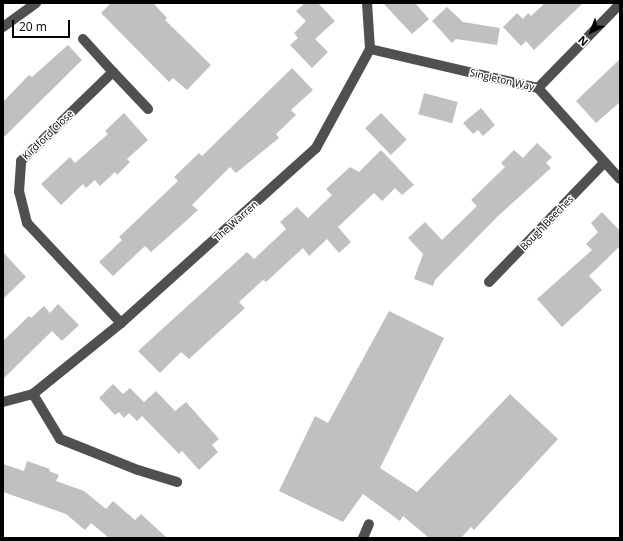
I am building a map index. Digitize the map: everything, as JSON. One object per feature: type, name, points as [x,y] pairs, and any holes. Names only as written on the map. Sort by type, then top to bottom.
[{"type":"street","points":[[4,24],[36,3]]},
{"type":"street","points":[[367,3],[370,49]]},
{"type":"street","points":[[538,88],[620,4]]},
{"type":"street","points":[[83,39],[148,109]]},
{"type":"street","name":"Singleton Way","points":[[370,49],[538,88],[620,179]]},
{"type":"street","name":"The Warren","points":[[3,402],[33,394],[120,323],[316,148],[370,49]]},
{"type":"street","name":"Kirdford Close","points":[[113,72],[21,161],[19,192],[27,223],[120,323]]},
{"type":"street","name":"Bough Beeches","points":[[489,282],[604,163]]},
{"type":"street","points":[[33,394],[60,439],[138,470],[177,482]]},
{"type":"street","points":[[363,538],[369,524]]},
{"type":"building","points":[[111,3],[153,3],[167,18],[165,20],[211,65],[187,90],[173,78],[169,82],[101,13]]},
{"type":"building","points":[[305,3],[318,3],[335,21],[315,39],[328,52],[312,68],[290,45],[298,38],[294,33],[306,21],[296,11]]},
{"type":"building","points":[[383,3],[415,3],[429,19],[412,34]]},
{"type":"building","points":[[545,3],[583,3],[534,50],[526,41],[521,46],[503,27],[517,13],[523,19],[528,13],[531,16]]},
{"type":"building","points":[[447,7],[463,22],[500,28],[497,45],[456,39],[452,43],[432,21]]},
{"type":"building","points":[[68,45],[82,60],[3,138],[3,102],[29,75],[32,77]]},
{"type":"building","points":[[620,59],[620,102],[596,123],[576,101]]},
{"type":"building","points":[[292,68],[313,90],[291,110],[296,115],[276,134],[279,138],[236,173],[230,167],[192,205],[198,210],[151,252],[145,246],[113,276],[99,262],[122,240],[119,237],[178,181],[174,177],[199,153],[202,156]]},
{"type":"building","points":[[424,93],[458,102],[452,123],[418,114]]},
{"type":"building","points":[[481,108],[495,125],[483,136],[478,130],[473,134],[463,123]]},
{"type":"building","points":[[124,113],[148,140],[127,159],[130,162],[117,175],[115,172],[100,186],[95,180],[86,188],[83,184],[61,205],[41,184],[70,157],[75,163],[108,134],[105,131]]},
{"type":"building","points":[[381,113],[407,140],[391,155],[365,128]]},
{"type":"building","points":[[537,143],[552,157],[546,163],[551,168],[498,216],[435,280],[433,286],[414,279],[423,254],[408,238],[425,222],[442,240],[477,206],[471,200],[505,167],[501,163],[514,150],[523,158]]},
{"type":"building","points":[[381,150],[414,185],[402,195],[395,188],[382,201],[374,193],[338,227],[351,242],[339,253],[327,239],[309,256],[303,248],[266,282],[263,280],[239,302],[245,308],[189,359],[181,352],[160,373],[138,351],[247,252],[254,259],[286,229],[280,222],[297,207],[308,218],[332,195],[326,189],[350,167],[359,172]]},
{"type":"building","points":[[602,212],[620,231],[620,246],[589,276],[602,290],[562,327],[537,299],[592,250],[586,244],[598,232],[591,223]]},
{"type":"building","points":[[3,252],[26,277],[3,299]]},
{"type":"building","points":[[58,304],[79,325],[62,341],[52,331],[3,379],[3,341],[29,316],[31,318],[44,306],[50,313]]},
{"type":"building","points":[[389,311],[444,338],[380,468],[417,492],[510,394],[558,439],[474,530],[471,527],[461,538],[429,538],[403,516],[400,521],[363,494],[343,522],[279,491],[315,416],[328,423]]},
{"type":"building","points":[[113,384],[123,394],[130,388],[144,402],[156,391],[175,411],[186,402],[219,439],[212,445],[218,452],[199,470],[182,451],[179,454],[142,416],[137,421],[129,413],[124,418],[119,412],[115,415],[99,398]]},
{"type":"building","points":[[27,461],[50,469],[49,471],[59,475],[56,481],[84,491],[106,509],[113,501],[135,520],[141,514],[167,538],[109,538],[91,523],[85,530],[66,514],[3,492],[3,464],[24,471]]}]
